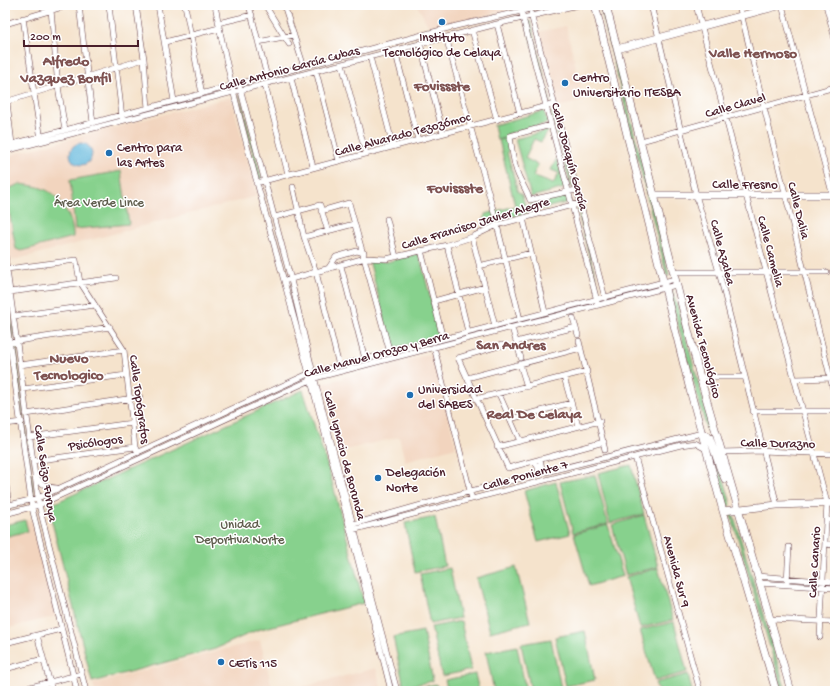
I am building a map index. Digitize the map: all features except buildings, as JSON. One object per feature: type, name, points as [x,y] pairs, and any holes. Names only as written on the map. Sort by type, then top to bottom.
[{"type":"main road","name":"Avenida Tecnológico","points":[[595,5],[663,285],[706,449],[777,691]]},
{"type":"main road","name":"Avenida Tecnológico","points":[[606,5],[720,452],[791,691]]},
{"type":"main road","points":[[617,49],[782,5]]},
{"type":"main road","name":"Calle Fresno","points":[[654,195],[746,194],[834,196]]},
{"type":"main road","points":[[702,433],[710,438],[720,468],[732,492]]},
{"type":"main road","points":[[723,511],[737,508],[777,505],[835,504]]},
{"type":"street","points":[[5,24],[69,5]]},
{"type":"street","points":[[79,5],[93,123]]},
{"type":"street","points":[[109,5],[123,121]]},
{"type":"street","points":[[136,5],[144,59],[148,108]]},
{"type":"street","points":[[158,5],[174,101]]},
{"type":"street","points":[[185,5],[202,94]]},
{"type":"street","name":"Calle Ignacio de Borunda","points":[[215,5],[218,26],[233,93],[256,183],[313,379],[350,525],[397,691]]},
{"type":"street","points":[[249,5],[267,77]]},
{"type":"street","points":[[265,5],[290,44]]},
{"type":"street","name":"Calle Antonio García Cubas","points":[[284,5],[304,67]]},
{"type":"street","name":"Calle Antonio García Cubas","points":[[5,151],[65,130],[122,114],[456,26],[548,5]]},
{"type":"street","name":"Calle Antonio García Cubas","points":[[5,146],[123,121],[265,85],[420,43],[532,16],[552,8],[578,5]]},
{"type":"street","name":"Calle Azalea","points":[[652,5],[696,195],[718,272],[762,451],[777,505]]},
{"type":"street","name":"Calle Camelia","points":[[696,5],[827,503]]},
{"type":"street","name":"Calle Dalia","points":[[739,5],[804,272],[833,378],[835,397]]},
{"type":"street","points":[[782,5],[835,204]]},
{"type":"street","points":[[826,5],[832,20],[835,39]]},
{"type":"street","points":[[51,10],[58,86],[65,130]]},
{"type":"street","name":"Calle Joaquín García","points":[[530,10],[606,303]]},
{"type":"street","name":"Calle Joaquín García","points":[[522,12],[598,305]]},
{"type":"street","points":[[165,42],[252,15]]},
{"type":"street","points":[[23,18],[41,139]]},
{"type":"street","points":[[496,24],[520,114]]},
{"type":"street","points":[[456,26],[458,34]]},
{"type":"street","points":[[472,30],[496,120]]},
{"type":"street","points":[[258,42],[294,35]]},
{"type":"street","points":[[446,37],[494,213]]},
{"type":"street","points":[[420,43],[443,133]]},
{"type":"street","points":[[395,50],[418,140]]},
{"type":"street","points":[[370,57],[393,146]]},
{"type":"street","points":[[6,102],[144,59]]},
{"type":"street","points":[[342,64],[366,154]]},
{"type":"street","points":[[316,71],[339,161]]},
{"type":"street","points":[[291,78],[313,167]]},
{"type":"street","name":"Calle Ignacio de Borunda","points":[[239,84],[291,280],[311,373]]},
{"type":"street","points":[[5,85],[12,144]]},
{"type":"street","points":[[265,85],[288,174]]},
{"type":"street","name":"Calle Clavel","points":[[640,141],[835,87]]},
{"type":"street","name":"Calle Alvarado Tezozómoc","points":[[256,183],[554,104]]},
{"type":"street","points":[[552,126],[510,136],[518,176],[527,190],[530,200],[576,190]]},
{"type":"street","points":[[293,187],[304,237],[316,272],[339,366]]},
{"type":"street","points":[[321,211],[349,203],[354,224],[365,256],[390,353]]},
{"type":"street","name":"Calle Francisco Javier Alegre","points":[[284,282],[341,266],[365,256],[386,259],[446,245],[472,237],[497,225],[580,203]]},
{"type":"street","points":[[275,217],[320,204],[328,232]]},
{"type":"street","points":[[522,218],[545,312]]},
{"type":"street","points":[[387,219],[396,257]]},
{"type":"street","points":[[304,237],[328,232],[354,224]]},
{"type":"street","points":[[497,225],[520,319]]},
{"type":"street","points":[[472,237],[495,326]]},
{"type":"street","points":[[446,245],[468,332]]},
{"type":"street","points":[[421,250],[443,339]]},
{"type":"street","points":[[328,269],[336,257],[357,251],[365,256]]},
{"type":"street","points":[[479,266],[531,253]]},
{"type":"street","name":"Calle Seizo Furuya","points":[[5,255],[39,506],[86,691]]},
{"type":"street","name":"Calle Topógrafos","points":[[7,269],[76,260],[80,282],[124,350],[132,423],[136,449],[140,458]]},
{"type":"street","points":[[341,266],[365,359]]},
{"type":"street","name":"Calle Manuel Orozco y Berra","points":[[5,514],[39,506],[313,379],[606,303],[663,285],[675,279],[718,272],[826,272]]},
{"type":"street","points":[[10,292],[116,278]]},
{"type":"street","name":"Calle Manuel Orozco y Berra","points":[[7,506],[38,498],[136,449],[311,373],[495,326],[596,298],[663,285]]},
{"type":"street","points":[[434,301],[485,287]]},
{"type":"street","points":[[14,316],[95,305]]},
{"type":"street","name":"Calle Seizo Furuya","points":[[5,309],[7,343],[32,508],[77,691]]},
{"type":"street","points":[[573,318],[578,335]]},
{"type":"street","points":[[516,342],[576,327]]},
{"type":"street","points":[[7,343],[110,328]]},
{"type":"street","points":[[512,328],[521,358]]},
{"type":"street","points":[[579,341],[600,421],[605,450]]},
{"type":"street","points":[[433,342],[472,499]]},
{"type":"street","points":[[502,345],[458,358],[497,447],[508,468],[604,442]]},
{"type":"street","points":[[467,378],[581,348]]},
{"type":"street","points":[[20,365],[124,350]]},
{"type":"street","points":[[520,364],[527,387]]},
{"type":"street","points":[[476,399],[587,371]]},
{"type":"street","points":[[23,389],[126,375]]},
{"type":"street","points":[[700,377],[744,376]]},
{"type":"street","points":[[564,377],[578,426]]},
{"type":"street","points":[[795,379],[833,378]]},
{"type":"street","points":[[500,394],[520,441]]},
{"type":"street","points":[[26,414],[140,397]]},
{"type":"street","points":[[510,420],[571,403]]},
{"type":"street","points":[[753,411],[835,411]]},
{"type":"street","points":[[5,424],[27,421]]},
{"type":"street","points":[[497,447],[600,421]]},
{"type":"street","points":[[29,437],[132,423]]},
{"type":"street","name":"Calle Poniente 7","points":[[350,525],[471,492],[702,433]]},
{"type":"street","name":"Calle Poniente 7","points":[[352,531],[635,457],[695,443],[706,449]]},
{"type":"street","name":"Psicólogos","points":[[33,461],[136,449]]},
{"type":"street","name":"Calle Durazno","points":[[720,452],[762,451],[835,454]]},
{"type":"street","name":"Avenida Sur 9","points":[[635,457],[700,691]]},
{"type":"street","points":[[540,460],[540,474]]},
{"type":"street","points":[[534,461],[540,474]]},
{"type":"street","points":[[34,470],[38,479],[43,484],[50,488],[60,488]]},
{"type":"street","points":[[5,479],[7,506]]},
{"type":"street","name":"Calle Canario","points":[[820,637],[827,503]]},
{"type":"street","points":[[826,520],[835,520]]},
{"type":"street","name":"Calle Ignacio de Borunda","points":[[352,531],[391,691]]},
{"type":"street","points":[[825,544],[835,545]]},
{"type":"street","points":[[787,585],[789,547]]},
{"type":"street","points":[[758,580],[787,578],[835,582]]},
{"type":"street","points":[[758,580],[787,585],[835,588]]},
{"type":"street","points":[[770,619],[835,622]]},
{"type":"street","points":[[5,643],[61,629]]},
{"type":"street","points":[[37,635],[52,691]]},
{"type":"street","points":[[5,668],[43,659]]},
{"type":"street","points":[[16,691],[82,674]]},
{"type":"shaded area","name":"Instituto Tecnológico de Celaya","points":[[417,5],[531,5],[430,29]]},
{"type":"shaded area","name":"Centro Universitario ITESBA","points":[[566,26],[584,101],[557,107],[538,32]]},
{"type":"shaded area","points":[[231,97],[257,196],[10,261],[5,226],[5,156]]},
{"type":"shaded area","name":"Universidad del SABES","points":[[432,353],[456,447],[405,461],[399,437],[340,451],[322,384]]},
{"type":"shaded area","points":[[31,519],[57,616],[5,629],[5,525]]},
{"type":"shaded area","name":"CETis 115","points":[[260,640],[273,691],[95,691],[93,684]]},
{"type":"shaded area","points":[[376,668],[382,691],[286,691]]},
{"type":"green space","points":[[600,5],[603,5],[669,275],[667,277]]},
{"type":"green space","points":[[528,21],[531,22],[550,102],[548,101],[526,23]]},
{"type":"green space","points":[[239,94],[240,95],[262,180],[259,180]]},
{"type":"green space","points":[[553,110],[573,188],[571,187],[551,112]]},
{"type":"green space","points":[[544,111],[548,123],[507,134],[507,137],[497,140],[494,125]]},
{"type":"green space","points":[[549,130],[541,142],[534,139],[525,158],[538,165],[533,176],[553,184],[559,173],[551,170],[557,158],[565,188],[531,197],[515,139]]},
{"type":"green space","points":[[508,138],[510,148],[507,152],[518,192],[522,194],[525,206],[567,195],[569,202],[484,224],[485,214],[515,206],[499,140]]},
{"type":"green space","name":"Área Verde Lince","points":[[121,171],[129,224],[75,229],[70,180]]},
{"type":"green space","points":[[20,184],[41,188],[50,192],[56,197],[69,216],[73,230],[73,237],[21,251],[16,249],[5,190]]},
{"type":"green space","points":[[577,207],[579,207],[600,296],[599,295]]},
{"type":"green space","points":[[419,253],[440,336],[392,349],[369,260],[387,262]]},
{"type":"green space","points":[[5,272],[14,339],[13,340],[5,286]]},
{"type":"green space","points":[[672,291],[714,439],[707,431],[670,295]]},
{"type":"green space","points":[[14,343],[16,344],[24,419],[23,418]]},
{"type":"green space","name":"Unidad Deportiva Norte","points":[[303,390],[330,474],[364,603],[257,630],[215,649],[92,682],[48,506]]},
{"type":"green space","points":[[25,423],[34,496],[33,495]]},
{"type":"green space","points":[[709,442],[723,476],[731,504],[728,507]]},
{"type":"green space","points":[[631,465],[644,514],[610,523],[598,473]]},
{"type":"green space","points":[[595,475],[608,524],[573,533],[560,482]]},
{"type":"green space","points":[[556,482],[570,534],[538,542],[524,491]]},
{"type":"green space","points":[[730,512],[733,513],[786,691],[783,691]]},
{"type":"green space","points":[[644,515],[658,567],[626,575],[612,525]]},
{"type":"green space","points":[[435,517],[445,566],[415,572],[405,523]]},
{"type":"green space","points":[[25,520],[28,531],[8,536],[5,525]]},
{"type":"green space","points":[[608,525],[623,576],[589,586],[574,534]]},
{"type":"green space","points":[[516,567],[530,622],[490,632],[476,578]]},
{"type":"green space","points":[[450,568],[460,618],[430,624],[420,574]]},
{"type":"green space","points":[[658,568],[673,620],[640,628],[626,577]]},
{"type":"green space","points":[[461,621],[471,670],[442,676],[431,627]]},
{"type":"green space","points":[[674,622],[687,672],[655,681],[640,630]]},
{"type":"green space","points":[[423,631],[433,681],[404,687],[393,637]]},
{"type":"green space","points":[[585,631],[595,680],[566,686],[555,637]]},
{"type":"green space","points":[[551,639],[561,688],[546,691],[531,691],[521,644]]},
{"type":"green space","points":[[517,646],[526,691],[494,691],[486,652]]},
{"type":"green space","points":[[475,674],[479,691],[448,691],[445,680]]},
{"type":"green space","points":[[688,674],[692,691],[658,691],[655,683]]},
{"type":"green space","points":[[436,684],[438,691],[406,690]]},
{"type":"water","points":[[81,143],[89,146],[92,154],[89,162],[81,165],[73,162],[70,154],[73,146]]},
{"type":"place","name":"Instituto Tecnológico de Celaya","points":[[442,22]]},
{"type":"place","name":"Centro Universitario ITESBA","points":[[565,83]]},
{"type":"place","name":"Centro para las Artes","points":[[109,153]]},
{"type":"place","name":"Universidad del SABES","points":[[410,395]]},
{"type":"place","name":"Delegación Norte","points":[[378,478]]},
{"type":"place","name":"CETis 115","points":[[221,662]]},
{"type":"district","name":"Valle Hermoso","points":[[753,52]]},
{"type":"district","name":"Alfredo Vazquez Bonfil","points":[[66,68]]},
{"type":"district","name":"Fovissste","points":[[442,85]]},
{"type":"district","name":"Fovissste","points":[[455,187]]},
{"type":"district","name":"San Andres","points":[[511,344]]},
{"type":"district","name":"Nuevo Tecnologico","points":[[69,366]]},
{"type":"district","name":"Real De Celaya","points":[[534,413]]}]
